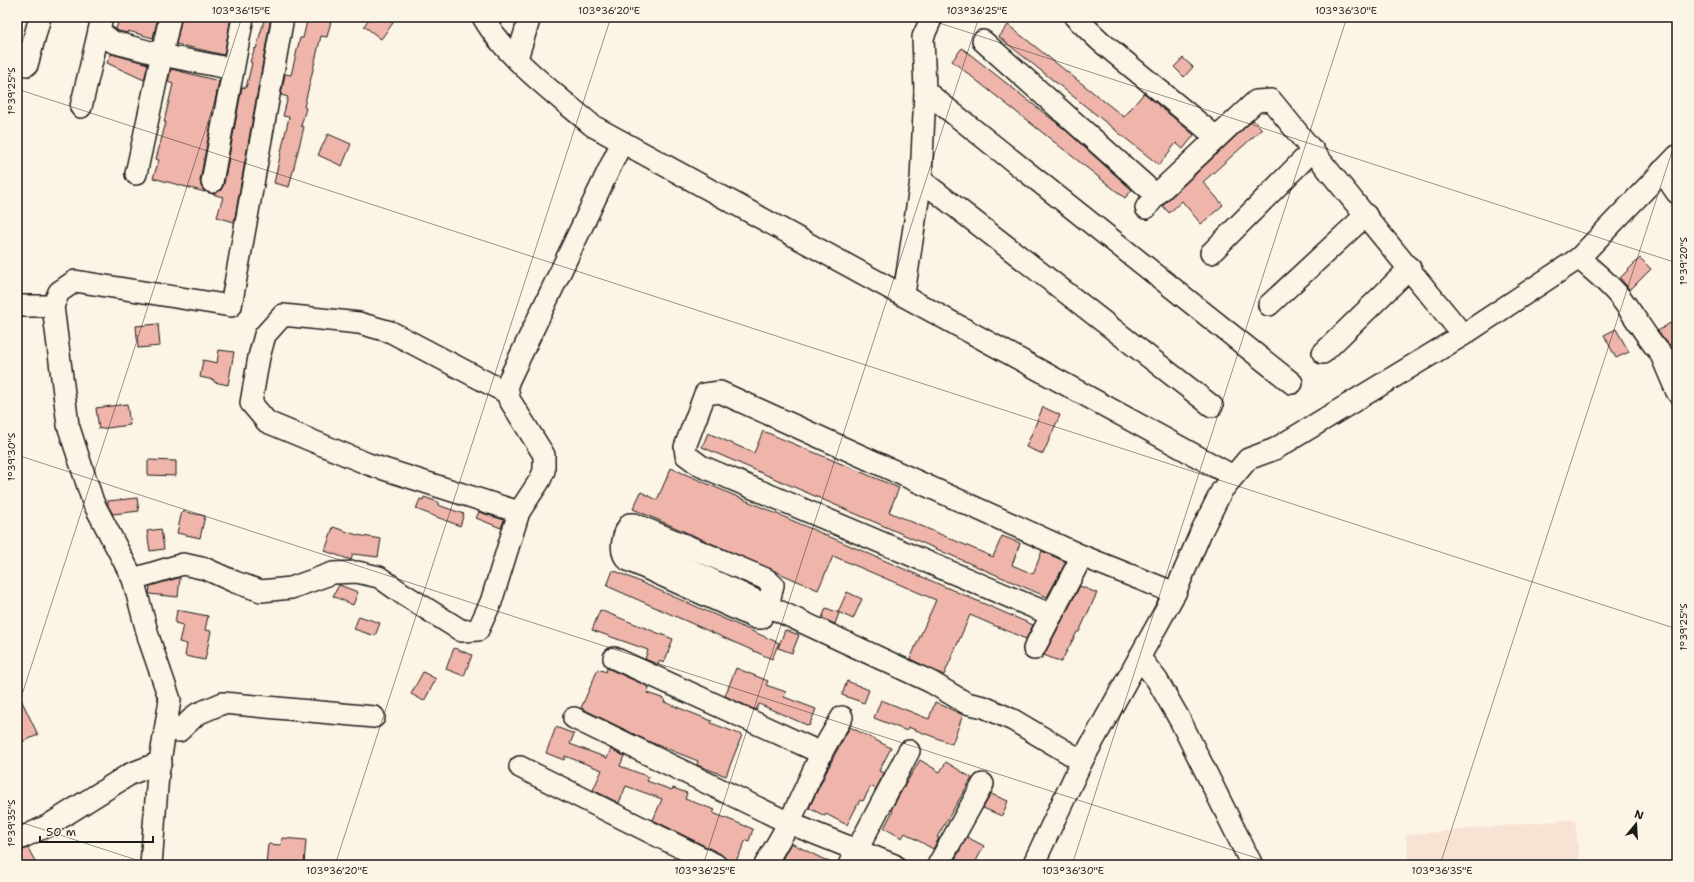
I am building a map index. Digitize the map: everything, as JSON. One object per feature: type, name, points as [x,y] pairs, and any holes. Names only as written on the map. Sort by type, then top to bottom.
[{"type":"street","points":[[27,65],[40,17]]},
{"type":"street","points":[[136,174],[170,17]]},
{"type":"street","points":[[212,182],[243,17]]},
{"type":"street","points":[[151,865],[161,762],[170,700],[149,639],[133,579],[93,502],[68,425],[53,306],[59,292],[75,281],[205,300],[231,306],[283,17]]},
{"type":"street","points":[[483,17],[492,33],[517,58],[593,126],[904,294],[1233,476]]},
{"type":"street","points":[[517,58],[530,17]]},
{"type":"street","points":[[904,294],[921,180],[925,91],[923,37],[932,17]]},
{"type":"street","points":[[1075,17],[1100,42],[1216,137]]},
{"type":"street","points":[[101,24],[113,42],[162,55],[233,69]]},
{"type":"street","points":[[81,107],[101,24]]},
{"type":"street","points":[[983,41],[1151,201],[1216,137],[1256,101],[1271,100],[1410,268],[1463,335]]},
{"type":"street","points":[[925,91],[1292,384]]},
{"type":"street","points":[[133,579],[183,564],[206,569],[235,582],[261,591],[291,588],[333,573],[357,572],[379,577],[403,594],[462,630],[478,630],[491,602],[519,512],[540,480],[545,464],[544,455],[509,399],[507,384],[622,142]]},
{"type":"street","points":[[1211,253],[1313,150]]},
{"type":"street","points":[[1033,865],[1082,761],[1175,593],[1201,532],[1222,490],[1248,459],[1275,449],[1463,335],[1579,258],[1677,156]]},
{"type":"street","points":[[1662,171],[1677,193]]},
{"type":"street","points":[[921,180],[1212,406]]},
{"type":"street","points":[[1269,305],[1366,215]]},
{"type":"street","points":[[1579,258],[1622,299],[1649,341],[1670,363],[1677,392]]},
{"type":"street","points":[[1323,353],[1410,268]]},
{"type":"street","points":[[17,306],[53,306]]},
{"type":"street","points":[[507,393],[391,332],[359,323],[283,315],[265,335],[259,358],[251,403],[267,422],[368,464],[519,512]]},
{"type":"street","points":[[1052,614],[701,466],[686,455],[685,447],[705,394],[720,392],[1082,556],[1175,593]]},
{"type":"street","points":[[624,539],[931,682],[966,703],[984,707],[1013,720],[1082,761]]},
{"type":"street","points":[[1034,649],[1082,556]]},
{"type":"street","points":[[614,658],[821,753]]},
{"type":"street","points":[[1140,658],[1157,680],[1180,720],[1252,865]]},
{"type":"street","points":[[166,729],[179,731],[197,714],[223,703],[374,717]]},
{"type":"street","points":[[765,865],[789,823],[821,753],[842,717]]},
{"type":"street","points":[[574,718],[789,823],[853,857],[894,865]]},
{"type":"street","points":[[853,857],[909,751]]},
{"type":"street","points":[[17,840],[49,825],[130,774],[161,762]]},
{"type":"street","points":[[520,767],[716,865]]},
{"type":"street","points":[[938,865],[983,784]]},
{"type":"shaded area","points":[[1575,819],[1580,865],[1409,865],[1406,835]]},
{"type":"building","points":[[120,17],[158,17],[153,38],[128,31],[128,33],[118,31],[116,29]]},
{"type":"building","points":[[182,17],[231,17],[224,55],[176,44]]},
{"type":"building","points":[[265,17],[271,17],[234,222],[217,217],[223,197],[212,194],[221,190],[224,184],[242,87],[246,88],[252,63],[250,62],[255,48],[256,49]]},
{"type":"building","points":[[308,17],[332,17],[327,37],[321,36],[304,107],[306,108],[301,126],[304,127],[289,187],[274,183],[289,117],[283,116],[288,97],[281,95],[285,74],[291,75],[300,38],[303,38]]},
{"type":"building","points":[[370,17],[385,17],[393,23],[381,39],[364,26]]},
{"type":"building","points":[[1008,25],[1124,117],[1144,93],[1194,135],[1183,149],[1176,143],[1159,165],[999,37]]},
{"type":"building","points":[[962,48],[1063,128],[1132,190],[1125,198],[952,61]]},
{"type":"building","points":[[111,54],[148,64],[144,80],[107,63]]},
{"type":"building","points":[[1183,58],[1193,67],[1184,77],[1174,67]]},
{"type":"building","points":[[171,69],[219,81],[200,180],[201,186],[205,192],[153,178],[159,160],[156,159],[166,122],[164,122],[173,84],[168,82]]},
{"type":"building","points":[[1253,120],[1262,129],[1203,182],[1223,205],[1201,224],[1182,201],[1169,213],[1163,206],[1165,203]]},
{"type":"building","points":[[328,134],[351,144],[342,166],[318,155]]},
{"type":"building","points":[[1640,258],[1651,269],[1630,290],[1620,278]]},
{"type":"building","points":[[1670,323],[1677,332],[1677,339],[1669,345],[1658,331]]},
{"type":"building","points":[[158,324],[160,346],[138,348],[136,326]]},
{"type":"building","points":[[1616,329],[1629,352],[1616,358],[1604,335]]},
{"type":"building","points":[[219,350],[234,352],[228,385],[200,377],[203,360],[217,363]]},
{"type":"building","points":[[127,404],[130,425],[99,429],[96,408]]},
{"type":"building","points":[[1043,407],[1060,415],[1043,454],[1026,447]]},
{"type":"building","points":[[763,431],[899,488],[889,512],[993,557],[1002,536],[1020,543],[1012,565],[1033,574],[1042,551],[1066,562],[1047,597],[702,447],[708,433],[754,453]]},
{"type":"building","points":[[148,460],[176,461],[176,476],[148,475]]},
{"type":"building","points":[[671,468],[1033,625],[1026,639],[970,615],[944,675],[910,659],[936,600],[833,556],[818,590],[633,509],[641,492],[657,500]]},
{"type":"building","points":[[424,497],[438,502],[438,505],[464,514],[460,526],[416,509],[420,499],[423,500]]},
{"type":"building","points":[[137,498],[139,511],[113,514],[108,506],[108,501]]},
{"type":"building","points":[[182,511],[205,516],[200,538],[177,533]]},
{"type":"building","points":[[479,512],[504,520],[501,528],[476,518]]},
{"type":"building","points":[[333,527],[357,535],[381,539],[378,557],[353,554],[351,560],[325,551]]},
{"type":"building","points":[[161,529],[164,549],[150,551],[147,531]]},
{"type":"building","points":[[613,570],[779,643],[772,659],[607,586]]},
{"type":"building","points":[[180,578],[178,597],[149,594],[150,586]]},
{"type":"building","points":[[339,585],[358,592],[353,605],[333,596]]},
{"type":"building","points":[[1080,586],[1097,593],[1079,632],[1077,632],[1061,662],[1044,655]]},
{"type":"building","points":[[847,592],[862,599],[853,619],[838,612]]},
{"type":"building","points":[[826,608],[839,613],[835,624],[822,618]]},
{"type":"building","points":[[177,610],[208,616],[205,630],[211,631],[205,660],[185,656],[187,644],[179,642],[183,625],[175,623]]},
{"type":"building","points":[[600,610],[673,639],[664,663],[659,661],[658,665],[645,659],[648,650],[592,630]]},
{"type":"building","points":[[359,616],[380,623],[375,636],[354,629]]},
{"type":"building","points":[[785,630],[799,635],[792,653],[778,648]]},
{"type":"building","points":[[454,648],[472,655],[464,676],[446,669]]},
{"type":"building","points":[[607,668],[649,687],[647,693],[665,699],[664,702],[712,721],[711,723],[742,735],[726,776],[697,765],[698,761],[650,742],[581,708],[598,669],[606,672]]},
{"type":"building","points":[[736,668],[768,681],[766,685],[786,692],[784,697],[816,709],[809,726],[759,704],[756,710],[725,696]]},
{"type":"building","points":[[423,672],[436,679],[424,701],[411,694]]},
{"type":"building","points":[[847,681],[869,690],[864,703],[842,695]]},
{"type":"building","points":[[17,691],[38,735],[17,744]]},
{"type":"building","points":[[881,700],[929,719],[935,702],[963,715],[952,744],[908,727],[907,731],[874,718]]},
{"type":"building","points":[[556,727],[574,734],[570,744],[607,758],[611,749],[624,756],[620,766],[649,777],[647,781],[672,790],[673,788],[687,793],[685,799],[715,810],[713,813],[753,829],[749,841],[746,840],[734,865],[727,862],[721,854],[653,820],[662,799],[626,786],[619,803],[593,790],[602,770],[565,756],[564,760],[546,753]]},
{"type":"building","points":[[850,727],[891,748],[879,771],[884,773],[876,789],[871,786],[863,801],[860,800],[847,825],[826,814],[825,816],[809,808]]},
{"type":"building","points":[[920,760],[940,772],[946,762],[972,778],[937,837],[939,838],[933,849],[905,833],[902,838],[884,828],[893,811],[891,810]]},
{"type":"building","points":[[991,794],[1008,801],[1002,816],[983,808]]},
{"type":"building","points":[[967,837],[984,846],[974,865],[952,865]]},
{"type":"building","points":[[282,838],[306,840],[304,865],[266,865],[268,844],[281,845]]},
{"type":"building","points":[[791,843],[835,865],[800,865],[791,861],[789,865],[779,865]]},
{"type":"building","points":[[28,848],[37,865],[17,865],[17,852]]}]
